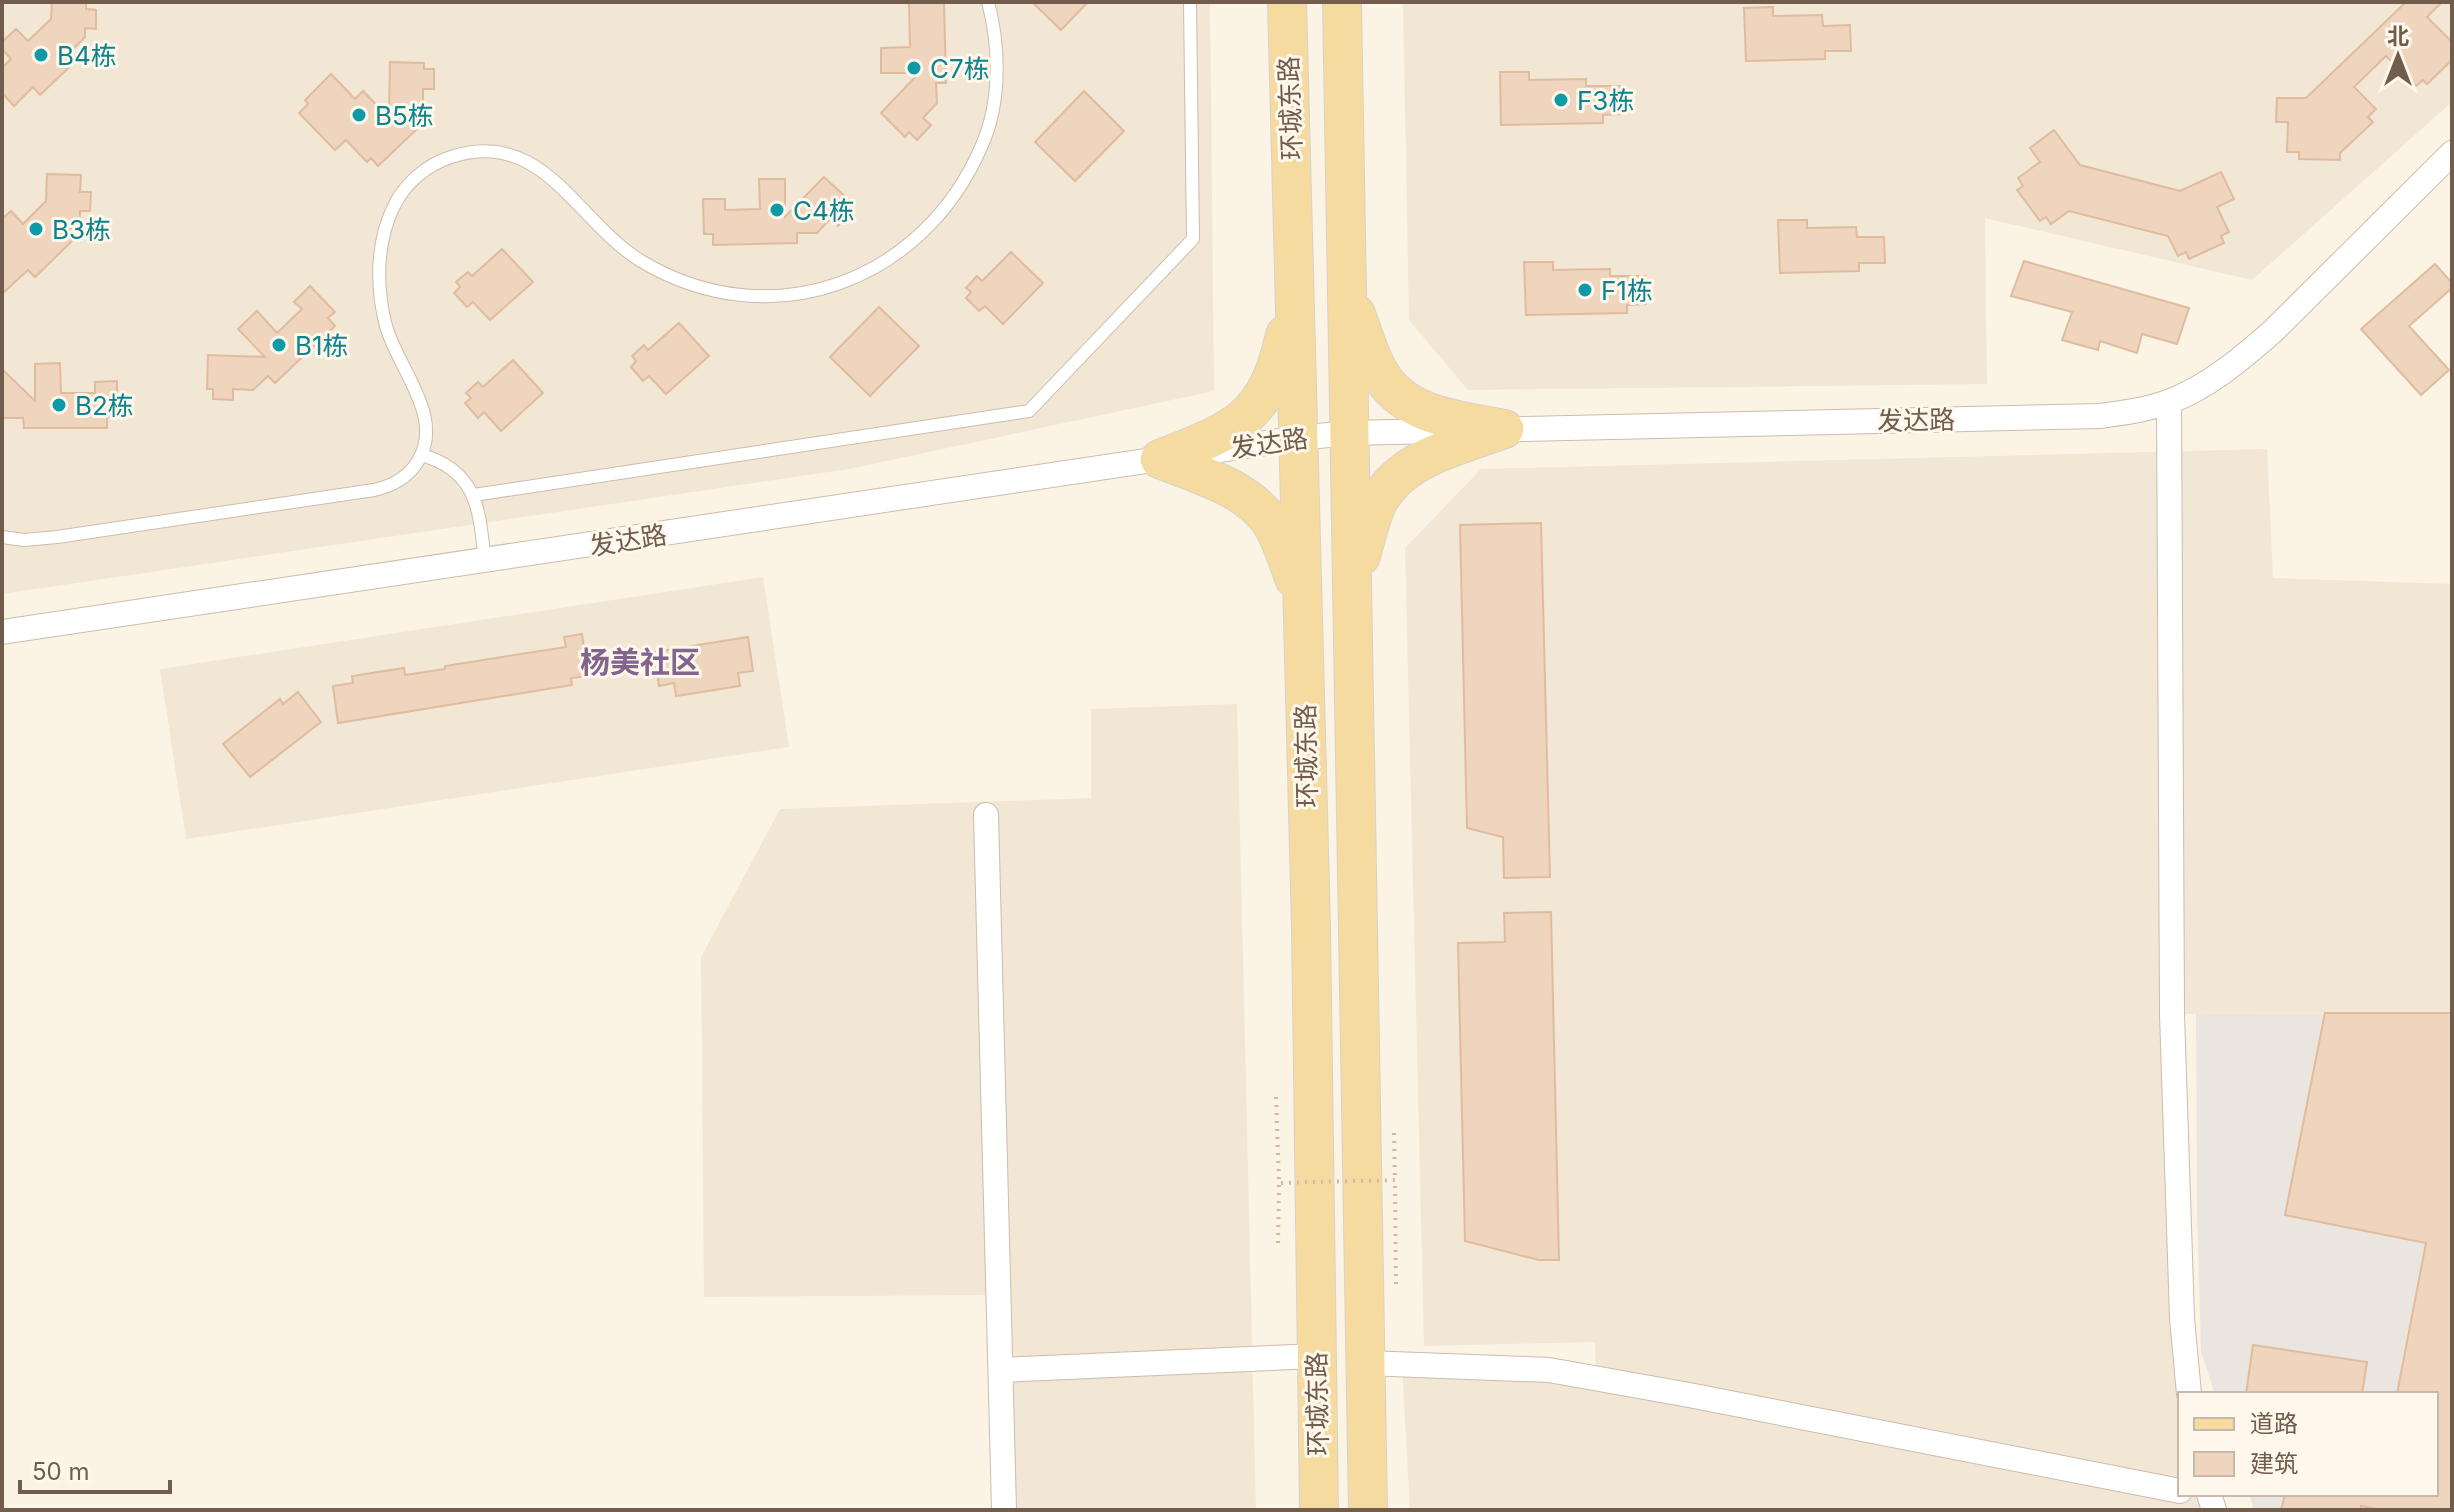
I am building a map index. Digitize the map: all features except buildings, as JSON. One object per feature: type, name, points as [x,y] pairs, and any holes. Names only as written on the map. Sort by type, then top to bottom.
[{"type":"main road","name":"环城东路","points":[[1287,2],[1311,927],[1319,1510]]},
{"type":"main road","name":"环城东路","points":[[1342,2],[1368,1510]]},
{"type":"main road","points":[[1346,287],[1377,370],[1405,402],[1432,414],[1504,429]]},
{"type":"main road","points":[[1160,459],[1218,437],[1254,410],[1277,371],[1295,293]]},
{"type":"main road","points":[[1351,592],[1372,516],[1386,490],[1396,479],[1419,461],[1504,429]]},
{"type":"main road","points":[[1160,459],[1232,489],[1258,508],[1278,535],[1303,599]]},
{"type":"street","name":"发达路","points":[[2,632],[1299,438],[1348,433],[2099,416],[2136,411],[2169,402],[2211,379],[2272,332],[2452,153]]},
{"type":"street","points":[[2169,402],[2172,1014],[2182,1318],[2189,1392]]},
{"type":"street","points":[[986,815],[1004,1510]]},
{"type":"street","points":[[1001,1370],[1316,1356]]},
{"type":"street","points":[[1366,1363],[1549,1370],[2178,1491]]},
{"type":"lane","points":[[2,537],[24,540],[57,537],[374,490],[389,487],[402,479],[422,455],[427,425],[387,330],[379,288],[379,266],[386,222],[396,201],[419,175],[449,158],[472,152],[495,152],[518,157],[538,167],[557,182],[603,231],[640,260],[681,281],[726,293],[772,296],[819,290],[862,275],[902,251],[937,220],[965,183],[984,141],[995,96],[996,50],[988,2]]},
{"type":"lane","points":[[474,495],[1029,411],[1193,239],[1190,2]]},
{"type":"lane","points":[[422,455],[446,464],[474,495],[480,515],[485,562]]},
{"type":"path","points":[[1276,1097],[1278,1243]]},
{"type":"path","points":[[1394,1133],[1396,1288]]},
{"type":"path","points":[[1279,1183],[1395,1180]]},
{"type":"shaded area","points":[[2,2],[1210,2],[1214,391],[849,469],[2,594]]},
{"type":"shaded area","points":[[1403,2],[2452,2],[2452,102],[2252,280],[1985,218],[1987,384],[1468,390],[1409,320]]},
{"type":"shaded area","points":[[2267,449],[2273,578],[2452,584],[2452,1013],[2173,1014],[2178,1496],[2210,1496],[2214,1510],[1410,1510],[1402,1365],[1596,1378],[1595,1342],[1424,1346],[1405,548],[1481,469]]},
{"type":"shaded area","points":[[763,577],[789,747],[186,839],[160,669]]},
{"type":"shaded area","points":[[1237,704],[1256,1510],[1004,1510],[999,1295],[704,1297],[701,957],[780,809],[1091,798],[1091,709]]},
{"type":"shaded area","points":[[2452,1013],[2452,1510],[2254,1510],[2250,1496],[2438,1496],[2438,1392],[2214,1392],[2201,1352],[2196,1014]]},
{"type":"place","name":"B4栋","points":[[41,55]]},
{"type":"place","name":"C7栋","points":[[914,68]]},
{"type":"place","name":"F3栋","points":[[1561,100]]},
{"type":"place","name":"B5栋","points":[[359,115]]},
{"type":"place","name":"C4栋","points":[[777,210]]},
{"type":"place","name":"B3栋","points":[[36,229]]},
{"type":"place","name":"F1栋","points":[[1585,290]]},
{"type":"place","name":"B1栋","points":[[279,345]]},
{"type":"place","name":"B2栋","points":[[59,405]]},
{"type":"district","name":"杨美社区","points":[[640,662]]}]
